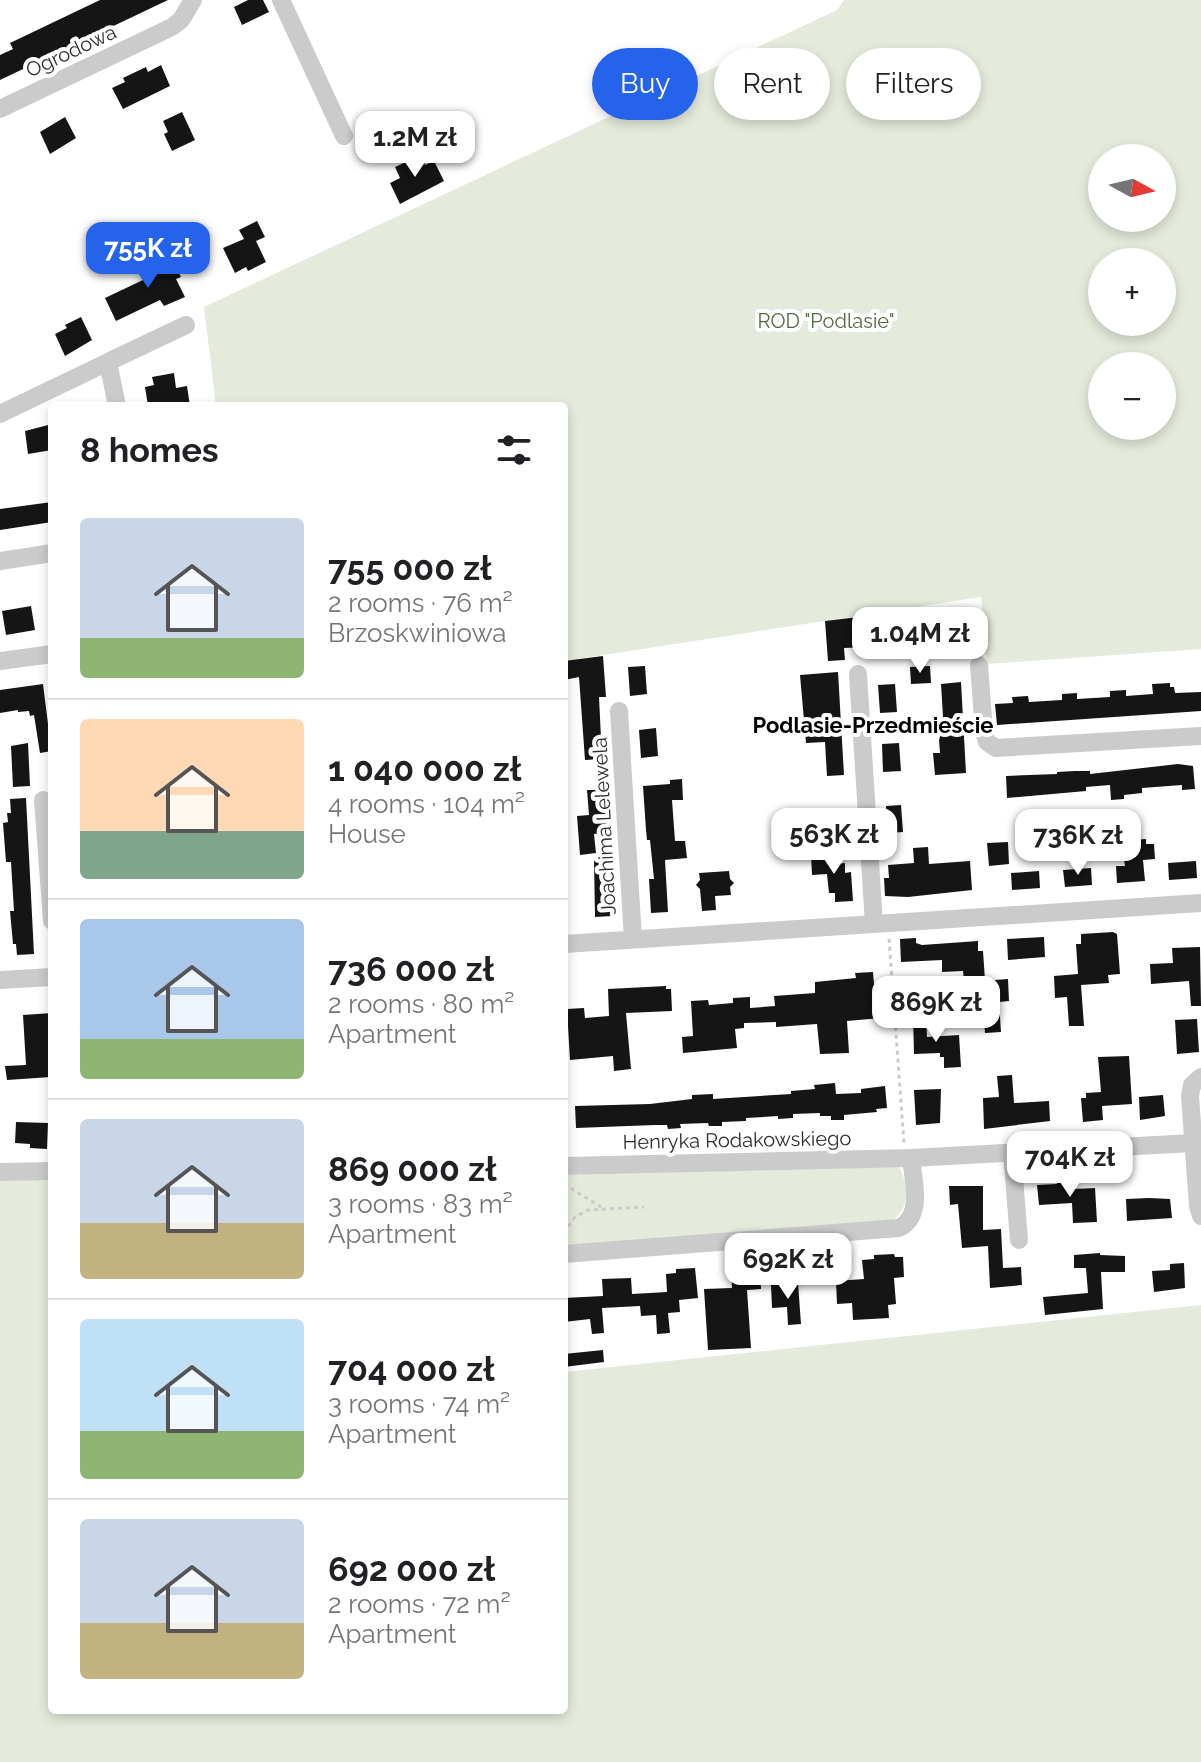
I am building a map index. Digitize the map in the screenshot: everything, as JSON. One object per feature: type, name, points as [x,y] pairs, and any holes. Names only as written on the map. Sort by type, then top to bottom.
[{"type":"street","name":"Ogrodowa","points":[[0,109],[172,27],[181,20],[193,0]]},
{"type":"street","points":[[281,0],[344,136]]},
{"type":"street","points":[[0,414],[186,325]]},
{"type":"street","points":[[108,362],[116,402]]},
{"type":"street","points":[[0,561],[48,554]]},
{"type":"street","points":[[0,661],[48,655]]},
{"type":"street","points":[[979,665],[984,732],[987,742],[996,748],[1201,736]]},
{"type":"street","points":[[858,674],[881,924]]},
{"type":"street","name":"Joachima Lelewela","points":[[619,711],[633,939]]},
{"type":"street","points":[[43,800],[48,867]]},
{"type":"street","name":"Joachima Lelewela","points":[[568,944],[1201,903]]},
{"type":"street","points":[[0,980],[48,977]]},
{"type":"street","points":[[1201,1077],[1190,1089],[1201,1216]]},
{"type":"street","name":"Henryka Rodakowskiego","points":[[568,1166],[908,1158],[1193,1143]]},
{"type":"street","points":[[1012,1152],[1019,1240]]},
{"type":"street","points":[[568,1254],[899,1228],[909,1223],[914,1213],[908,1158]]},
{"type":"street","points":[[0,1172],[48,1171]]},
{"type":"path","points":[[881,924],[908,1158]]},
{"type":"path","points":[[568,1186],[603,1208]]},
{"type":"path","points":[[568,1227],[575,1217],[588,1210],[644,1207]]},
{"type":"green space","name":"ROD \"Podlasie\"","points":[[844,0],[1201,0],[1201,649],[987,664],[981,597],[568,660],[568,402],[216,402],[204,307],[603,120],[698,120],[698,75],[714,68],[714,120],[830,120],[830,48],[756,48],[837,10]]},
{"type":"green space","points":[[899,1167],[905,1182],[906,1197],[901,1211],[890,1223],[568,1247],[568,1175]]},
{"type":"green space","points":[[0,1178],[48,1179],[48,1714],[568,1714],[568,1372],[1201,1305],[1201,1762],[0,1762]]},
{"type":"building","points":[[100,0],[168,0],[0,80],[0,55],[13,49],[10,43]]},
{"type":"building","points":[[248,0],[263,0],[269,12],[242,25],[234,7]]},
{"type":"building","points":[[161,65],[170,86],[123,109],[112,88],[125,82],[123,78],[146,67],[148,72]]},
{"type":"building","points":[[182,112],[195,140],[172,151],[164,134],[168,132],[163,121]]},
{"type":"building","points":[[65,117],[76,138],[50,154],[40,132]]},
{"type":"building","points":[[421,155],[425,165],[434,161],[444,181],[400,204],[390,183],[400,178],[395,167]]},
{"type":"building","points":[[257,221],[265,237],[256,241],[266,262],[248,271],[246,267],[235,273],[223,248],[244,239],[239,230]]},
{"type":"building","points":[[171,257],[181,277],[176,279],[185,297],[164,306],[160,300],[116,321],[105,298],[145,279],[141,271]]},
{"type":"building","points":[[81,317],[92,340],[65,356],[55,334]]},
{"type":"building","points":[[174,373],[176,388],[187,386],[189,402],[147,402],[145,387],[154,385],[152,377]]},
{"type":"building","points":[[48,425],[48,451],[28,454],[25,431]]},
{"type":"building","points":[[48,503],[48,523],[0,530],[0,509]]},
{"type":"building","points":[[31,606],[35,630],[6,635],[2,611]]},
{"type":"building","points":[[883,614],[886,657],[869,658],[868,647],[844,648],[845,660],[828,661],[825,621]]},
{"type":"building","points":[[968,615],[969,652],[941,654],[940,627],[945,627],[944,616]]},
{"type":"building","points":[[603,656],[606,697],[599,697],[602,759],[585,760],[579,677],[568,679],[568,660]]},
{"type":"building","points":[[645,666],[647,694],[630,696],[628,667]]},
{"type":"building","points":[[930,666],[931,683],[911,684],[910,667]]},
{"type":"building","points":[[838,672],[844,775],[827,776],[825,742],[806,743],[800,675]]},
{"type":"building","points":[[961,682],[966,773],[935,775],[933,753],[940,753],[939,740],[941,733],[944,733],[941,684]]},
{"type":"building","points":[[1170,683],[1175,693],[1201,692],[1201,711],[997,725],[995,704],[1013,703],[1012,697],[1028,696],[1029,702],[1062,700],[1062,694],[1077,693],[1077,699],[1110,697],[1110,691],[1126,690],[1126,696],[1153,694],[1152,684]]},
{"type":"building","points":[[43,684],[48,752],[40,753],[34,715],[18,710],[0,713],[0,690]]},
{"type":"building","points":[[895,684],[897,712],[880,713],[878,685]]},
{"type":"building","points":[[656,728],[658,756],[641,758],[639,730]]},
{"type":"building","points":[[28,743],[30,786],[13,787],[11,746]]},
{"type":"building","points":[[899,743],[901,771],[883,772],[882,744]]},
{"type":"building","points":[[1178,764],[1193,766],[1195,789],[1182,790],[1182,785],[1142,788],[1142,793],[1111,800],[1110,785],[1086,787],[1086,791],[1007,798],[1006,776],[1075,771],[1090,771],[1090,774]]},
{"type":"building","points":[[682,779],[683,800],[672,800],[675,841],[685,841],[687,858],[665,860],[668,912],[651,913],[649,879],[654,879],[643,786],[670,784],[670,780]]},
{"type":"building","points":[[587,790],[604,790],[607,833],[594,834],[596,853],[580,855],[577,816],[589,815]]},
{"type":"building","points":[[26,798],[34,954],[17,955],[10,911],[14,911],[11,862],[6,862],[3,823],[8,822],[7,813],[11,813],[10,799]]},
{"type":"building","points":[[901,805],[903,832],[888,833],[886,806]]},
{"type":"building","points":[[846,808],[848,836],[831,837],[829,809]]},
{"type":"building","points":[[1146,839],[1146,844],[1154,844],[1155,859],[1143,860],[1145,881],[1117,883],[1116,866],[1125,866],[1124,860],[1132,859],[1131,840]]},
{"type":"building","points":[[1008,842],[1009,864],[989,866],[987,843]]},
{"type":"building","points":[[928,847],[929,864],[970,861],[972,890],[908,897],[885,896],[884,878],[889,878],[888,865],[914,863],[913,848]]},
{"type":"building","points":[[836,853],[836,864],[845,863],[845,873],[851,872],[853,901],[835,902],[835,893],[829,893],[827,874],[812,875],[811,854]]},
{"type":"building","points":[[609,859],[612,916],[595,917],[594,860]]},
{"type":"building","points":[[1196,861],[1197,878],[1169,880],[1168,863]]},
{"type":"building","points":[[1091,868],[1092,885],[1065,887],[1063,870]]},
{"type":"building","points":[[729,871],[734,883],[730,887],[731,895],[715,896],[716,910],[702,911],[700,889],[696,885],[700,880],[699,873]]},
{"type":"building","points":[[1039,871],[1040,888],[1012,890],[1011,873]]},
{"type":"building","points":[[1081,934],[1117,934],[1120,974],[1108,975],[1109,983],[1081,985],[1084,1026],[1069,1026],[1067,997],[1055,998],[1054,976],[1078,974],[1076,944],[1081,944]]},
{"type":"building","points":[[1044,937],[1045,957],[1008,960],[1007,939]]},
{"type":"building","points":[[916,938],[916,943],[922,945],[978,941],[978,951],[983,951],[985,980],[964,981],[963,971],[942,972],[942,960],[901,962],[900,939]]},
{"type":"building","points":[[1200,947],[1201,1006],[1191,1006],[1189,981],[1151,984],[1150,964],[1173,963],[1172,948]]},
{"type":"building","points":[[873,972],[881,1018],[847,1021],[849,1053],[820,1054],[817,1024],[776,1027],[776,1022],[744,1023],[744,1028],[735,1029],[737,1048],[683,1053],[682,1037],[693,1036],[691,1001],[708,1000],[709,1005],[733,1003],[733,998],[750,997],[750,1008],[775,1006],[774,996],[815,993],[815,982],[856,978],[855,973]]},
{"type":"building","points":[[1008,979],[1009,1001],[999,1002],[1001,1032],[985,1033],[981,981]]},
{"type":"building","points":[[666,986],[666,989],[671,989],[672,1011],[626,1013],[631,1069],[614,1071],[613,1056],[570,1060],[568,1009],[584,1008],[585,1018],[609,1016],[608,989]]},
{"type":"building","points":[[48,1013],[48,1077],[7,1080],[5,1066],[26,1065],[23,1015]]},
{"type":"building","points":[[926,1015],[927,1037],[959,1035],[961,1067],[944,1068],[944,1057],[940,1057],[940,1053],[914,1054],[913,1016]]},
{"type":"building","points":[[1197,1019],[1199,1052],[1177,1054],[1175,1020]]},
{"type":"building","points":[[1129,1056],[1132,1104],[1102,1106],[1103,1120],[1083,1122],[1081,1098],[1086,1098],[1086,1093],[1101,1092],[1098,1057]]},
{"type":"building","points":[[1012,1075],[1014,1103],[1049,1101],[1050,1121],[984,1129],[983,1098],[999,1097],[997,1076]]},
{"type":"building","points":[[835,1083],[836,1094],[861,1093],[861,1089],[885,1086],[887,1108],[844,1115],[844,1120],[831,1120],[831,1116],[820,1116],[820,1113],[793,1114],[793,1118],[746,1118],[746,1121],[722,1122],[722,1126],[709,1126],[708,1123],[680,1124],[681,1128],[668,1129],[667,1125],[576,1128],[575,1106],[650,1104],[692,1099],[692,1095],[713,1094],[713,1099],[791,1094],[791,1091],[815,1089],[814,1085]]},
{"type":"building","points":[[941,1089],[940,1123],[916,1125],[914,1090]]},
{"type":"building","points":[[1163,1095],[1165,1116],[1140,1120],[1139,1097]]},
{"type":"building","points":[[16,1122],[48,1123],[47,1149],[15,1143]]},
{"type":"building","points":[[1072,1178],[1073,1189],[1095,1188],[1097,1222],[1073,1223],[1072,1203],[1039,1205],[1037,1185],[1057,1184],[1056,1179]]},
{"type":"building","points":[[949,1186],[983,1186],[983,1230],[1001,1229],[1003,1268],[1021,1267],[1022,1285],[990,1288],[988,1246],[962,1248],[958,1204],[950,1205]]},
{"type":"building","points":[[1126,1199],[1170,1199],[1172,1218],[1127,1221]]},
{"type":"building","points":[[1100,1253],[1125,1256],[1125,1272],[1101,1272],[1103,1309],[1045,1315],[1043,1297],[1088,1293],[1086,1268],[1074,1268],[1074,1255]]},
{"type":"building","points":[[894,1254],[895,1257],[903,1257],[904,1277],[894,1278],[896,1304],[888,1305],[889,1318],[853,1320],[852,1303],[837,1304],[836,1281],[864,1279],[862,1260],[874,1259],[874,1255]]},
{"type":"building","points":[[1184,1263],[1185,1288],[1154,1292],[1152,1271],[1170,1270],[1170,1264]]},
{"type":"building","points":[[760,1265],[761,1289],[747,1290],[751,1348],[708,1350],[704,1289],[732,1288],[731,1269]]},
{"type":"building","points":[[695,1268],[698,1298],[679,1300],[680,1312],[668,1313],[670,1333],[657,1334],[656,1315],[641,1316],[640,1306],[602,1308],[604,1333],[592,1334],[590,1319],[568,1322],[568,1298],[603,1296],[602,1279],[631,1278],[632,1294],[667,1292],[666,1274],[676,1273],[676,1269]]},
{"type":"building","points":[[798,1283],[801,1324],[788,1325],[787,1307],[772,1308],[771,1285]]},
{"type":"building","points":[[603,1350],[604,1362],[568,1366],[568,1354]]},
{"type":"district","name":"Podlasie-Przedmieście","points":[[873,725]]}]
